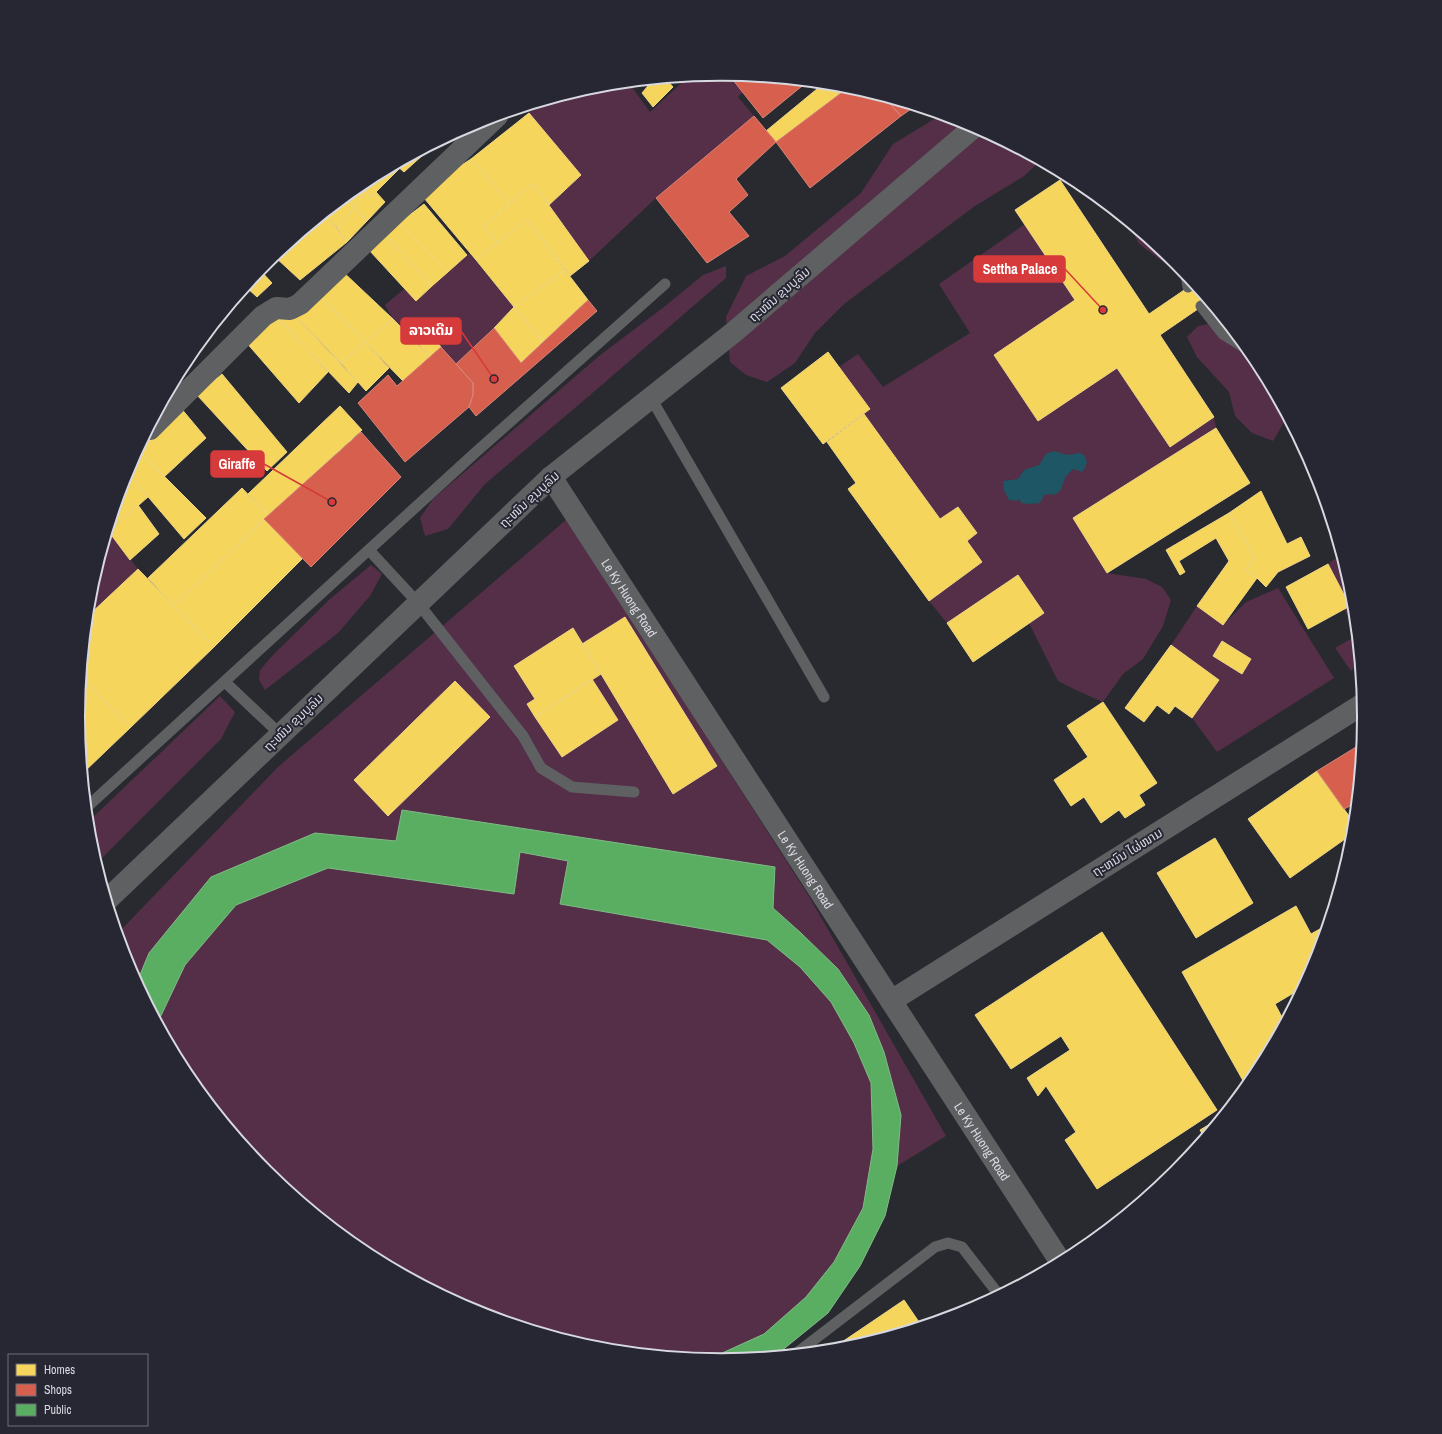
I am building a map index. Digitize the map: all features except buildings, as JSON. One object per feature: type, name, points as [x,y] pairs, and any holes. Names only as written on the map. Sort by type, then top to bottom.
[{"type":"street","points":[[159,420],[263,316],[276,308],[290,309],[300,304],[487,126]]},
{"type":"street","name":"ຖະໜົນ ຂຸນບູລົມ","points":[[111,896],[552,477],[734,332],[969,131]]},
{"type":"street","name":"Le Ky Huong Road","points":[[552,477],[1057,1257]]},
{"type":"street","name":"ຖະຫນົນ ໄຜ່ໜາມ","points":[[891,1001],[1357,708]]},
{"type":"lane","points":[[91,805],[476,452],[666,284]]},
{"type":"lane","points":[[1201,306],[1223,334],[1233,341]]},
{"type":"lane","points":[[651,398],[824,697]]},
{"type":"lane","points":[[369,550],[418,603],[523,736],[541,768],[572,787],[634,792]]},
{"type":"lane","points":[[225,682],[280,734]]},
{"type":"lane","points":[[804,1348],[935,1247],[948,1243],[962,1247],[995,1290]]},
{"type":"shaded area","points":[[734,81],[743,92],[738,97],[754,116],[656,198],[589,261],[549,205],[581,175],[529,113],[533,110],[556,103],[597,93],[632,87],[650,112],[683,82]]},
{"type":"shaded area","points":[[935,119],[964,129],[1036,165],[1024,176],[975,206],[844,304],[815,333],[795,363],[767,382],[746,375],[730,362],[726,317],[746,276],[785,256],[861,193],[893,144]]},
{"type":"shaded area","points":[[1025,224],[1075,300],[994,355],[1038,421],[1117,368],[1170,447],[1214,417],[1216,428],[1073,518],[1107,573],[1146,579],[1162,587],[1171,600],[1163,626],[1143,659],[1123,674],[1103,702],[1058,681],[1029,623],[1044,613],[1018,575],[947,623],[929,601],[982,562],[967,541],[977,533],[958,507],[940,519],[864,414],[870,409],[839,367],[858,354],[883,387],[970,333],[939,284]]},
{"type":"shaded area","points":[[1134,234],[1172,269],[1139,244]]},
{"type":"shaded area","points":[[469,253],[514,307],[456,364],[426,328],[414,339],[393,319],[385,305],[404,289],[416,300]]},
{"type":"shaded area","points":[[726,266],[726,278],[485,484],[448,529],[425,536],[420,518],[433,499],[599,356],[664,307],[703,275]]},
{"type":"shaded area","points":[[1219,322],[1250,364],[1272,399],[1284,422],[1273,441],[1252,433],[1235,416],[1229,392],[1197,357],[1187,337],[1198,326]]},
{"type":"shaded area","points":[[567,519],[810,898],[946,1136],[897,1166],[885,1216],[860,1266],[828,1313],[782,1350],[763,1352],[679,1352],[638,1348],[597,1341],[556,1331],[478,1305],[403,1268],[334,1222],[271,1167],[216,1104],[170,1035],[133,960],[122,929],[278,767]]},
{"type":"shaded area","points":[[112,536],[138,569],[94,610]]},
{"type":"shaded area","points":[[1336,558],[1346,598],[1328,564]]},
{"type":"shaded area","points":[[371,565],[382,574],[370,596],[338,633],[265,690],[259,680],[260,670],[273,655],[330,599]]},
{"type":"shaded area","points":[[1278,588],[1334,678],[1217,752],[1192,718],[1219,680],[1171,645],[1197,606],[1223,625],[1246,602]]},
{"type":"shaded area","points":[[1347,607],[1349,619],[1344,609]]},
{"type":"shaded area","points":[[1352,638],[1355,667],[1351,671],[1335,648]]},
{"type":"shaded area","points":[[220,696],[235,712],[221,739],[101,859],[93,817]]},
{"type":"water","points":[[1054,451],[1067,455],[1080,453],[1084,455],[1087,462],[1085,468],[1082,472],[1073,469],[1066,476],[1060,491],[1054,495],[1044,495],[1040,503],[1028,504],[1021,503],[1020,499],[1016,501],[1009,500],[1004,490],[1003,481],[1018,479],[1024,470],[1039,465],[1046,454]]},
{"type":"place","name":"Settha Palace","points":[[1103,310]]},
{"type":"place","name":"ລາວເດີມ","points":[[494,379]]},
{"type":"place","name":"Giraffe","points":[[332,502]]}]
